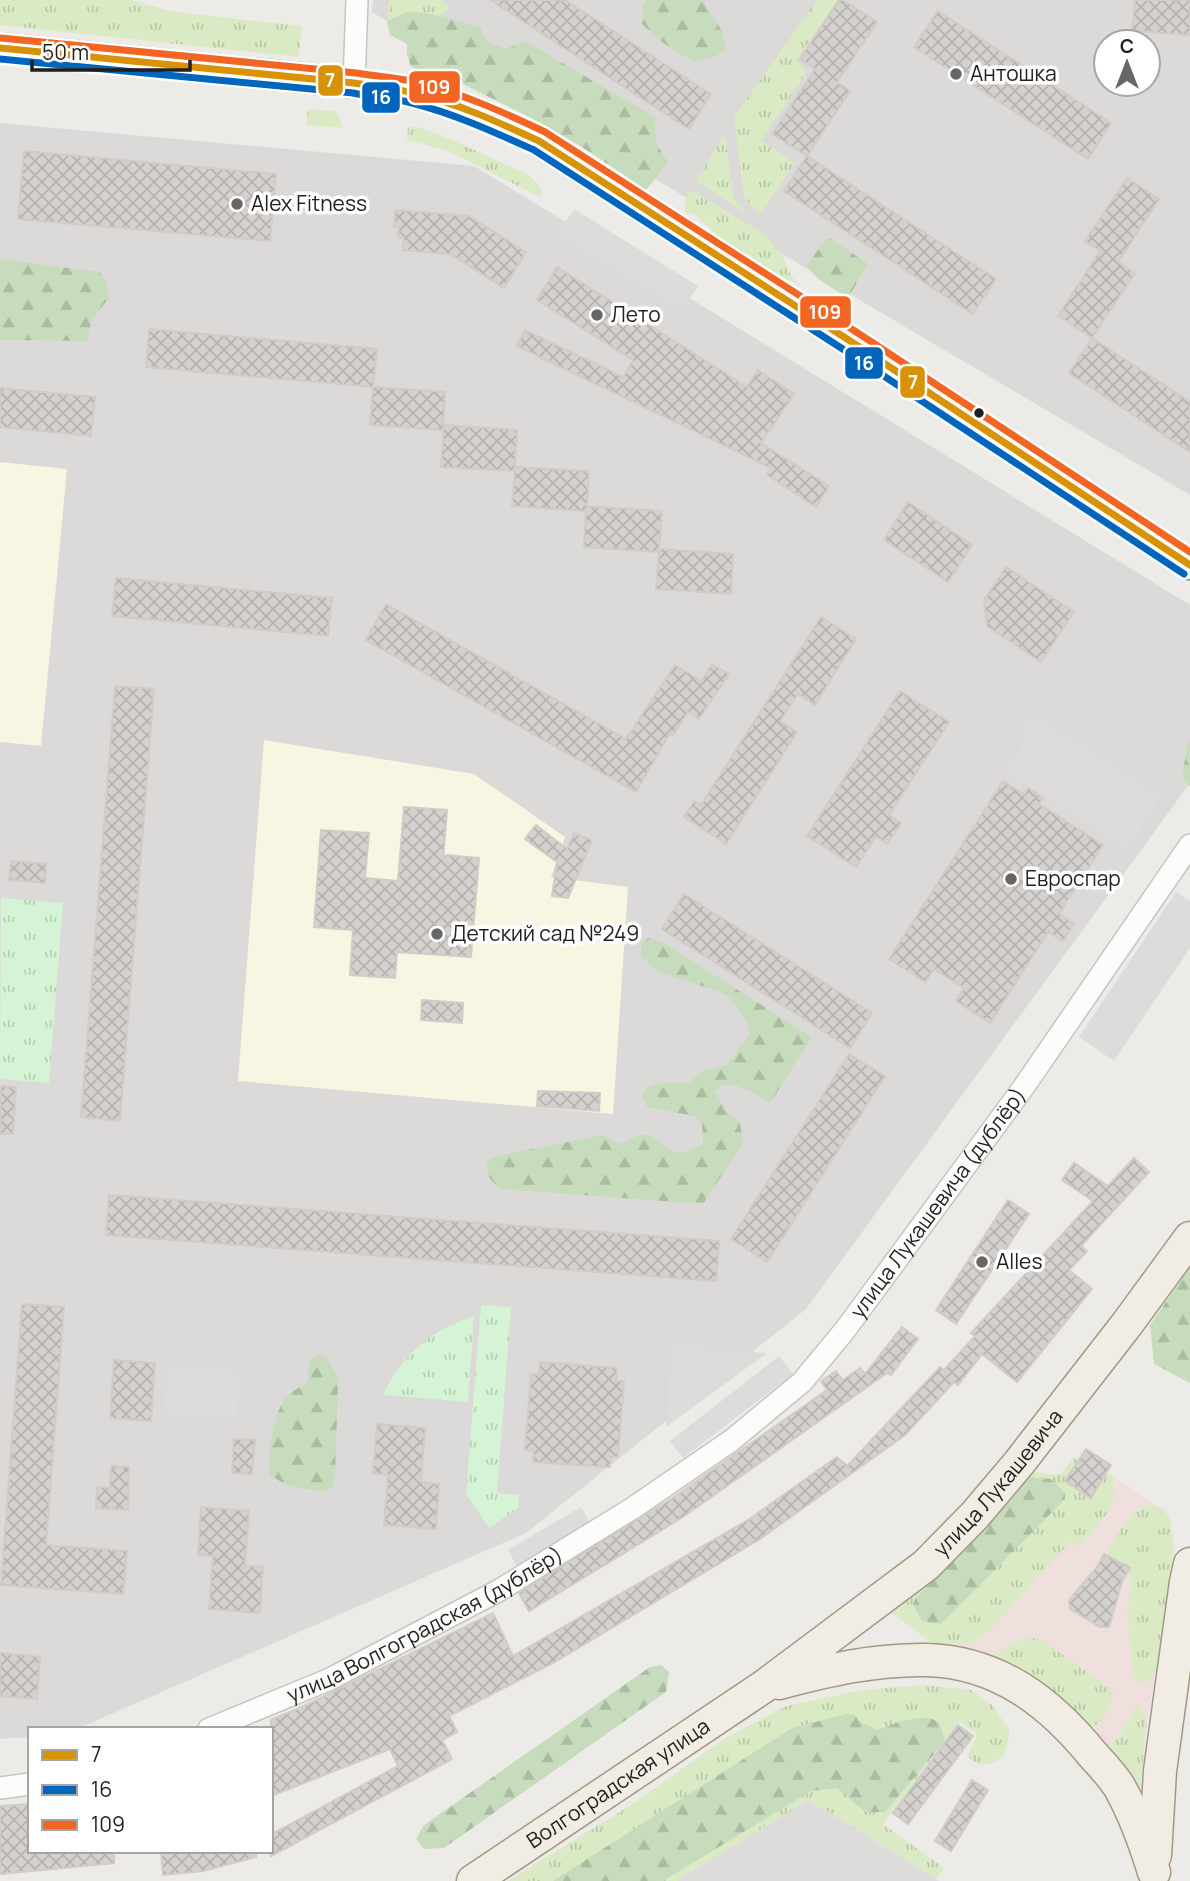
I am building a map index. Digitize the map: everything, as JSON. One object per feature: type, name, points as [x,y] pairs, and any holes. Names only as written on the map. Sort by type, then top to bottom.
[{"type":"main road","points":[[0,48],[354,83],[411,92],[483,115],[539,141],[858,346],[1190,565]]},
{"type":"main road","name":"улица Лукашевича","points":[[763,1687],[926,1565],[975,1515],[1127,1324],[1190,1238]]},
{"type":"main road","points":[[1154,1876],[1160,1771],[1190,1564]]},
{"type":"main road","points":[[763,1687],[833,1669],[885,1661],[929,1660],[990,1673],[1022,1688],[1052,1710],[1118,1785],[1139,1827],[1154,1876]]},
{"type":"main road","name":"Волгоградская улица","points":[[473,1881],[763,1687]]},
{"type":"street","points":[[354,83],[357,0]]},
{"type":"street","name":"улица Лукашевича (дублёр)","points":[[633,1508],[732,1440],[802,1382],[845,1329],[1024,1088],[1186,859]]},
{"type":"street","name":"улица Волгоградская (дублёр)","points":[[214,1727],[330,1679],[420,1633],[498,1591],[633,1508]]},
{"type":"street","points":[[0,1788],[28,1784]]},
{"type":"shaded area","points":[[373,0],[1190,0],[1190,495],[372,12]]},
{"type":"shaded area","points":[[0,123],[474,166],[1190,605],[1190,783],[806,1309],[526,1533],[82,1727],[28,1727],[28,1737],[0,1739]]},
{"type":"shaded area","points":[[574,209],[698,286],[682,311],[558,234]]},
{"type":"shaded area","points":[[0,462],[67,469],[41,746],[0,742]]},
{"type":"shaded area","points":[[1029,713],[1161,796],[1127,849],[1005,771],[1028,735],[1019,729]]},
{"type":"shaded area","name":"Детский сад №249","points":[[264,740],[474,774],[565,837],[551,877],[628,887],[613,1114],[238,1081]]},
{"type":"shaded area","points":[[1176,892],[1190,901],[1190,948],[1114,1061],[1079,1037]]},
{"type":"shaded area","points":[[672,1345],[767,1353],[666,1427]]},
{"type":"shaded area","points":[[779,1356],[793,1374],[683,1458],[670,1441]]},
{"type":"shaded area","points":[[167,1366],[240,1372],[236,1419],[164,1414]]},
{"type":"shaded area","points":[[1113,1476],[1155,1505],[1145,1506],[1127,1612],[1148,1681],[1156,1671],[1147,1721],[1137,1705],[1115,1740],[1099,1753],[947,1648],[973,1642],[991,1629],[1070,1541],[1079,1546],[1106,1517],[1115,1487]]},
{"type":"shaded area","points":[[581,1507],[591,1525],[518,1568],[508,1550]]},
{"type":"shaded area","points":[[809,1800],[939,1881],[676,1881]]},
{"type":"green space","points":[[0,0],[131,0],[174,12],[302,26],[299,57],[0,25]]},
{"type":"green space","points":[[389,0],[442,0],[449,8],[439,16],[413,13],[387,21]]},
{"type":"green space","points":[[647,0],[702,0],[722,31],[726,49],[716,56],[695,62],[673,49],[642,24],[643,5]]},
{"type":"green space","points":[[817,0],[838,0],[796,60],[807,72],[761,140],[795,163],[759,215],[744,197],[734,117]]},
{"type":"green space","points":[[407,12],[426,13],[480,27],[488,42],[506,49],[525,41],[655,117],[656,143],[668,162],[646,190],[590,152],[537,121],[465,85],[411,67],[407,44],[390,35],[387,21]]},
{"type":"green space","points":[[308,109],[336,111],[343,128],[306,125]]},
{"type":"green space","points":[[413,126],[443,136],[523,172],[540,186],[540,197],[446,150],[407,140],[408,128]]},
{"type":"green space","points":[[725,133],[733,197],[747,214],[696,181]]},
{"type":"green space","points":[[692,190],[764,234],[783,257],[791,276],[799,284],[760,270],[694,214],[685,212],[685,199]]},
{"type":"green space","points":[[828,237],[868,264],[848,298],[818,279],[806,266]]},
{"type":"green space","points":[[0,259],[99,272],[106,281],[109,298],[92,319],[87,341],[0,340]]},
{"type":"green space","points":[[1190,741],[1190,787],[1182,777]]},
{"type":"green space","points":[[1,898],[63,903],[49,1083],[0,1079]]},
{"type":"green space","points":[[648,938],[661,941],[812,1037],[770,1103],[736,1086],[725,1085],[715,1091],[725,1110],[740,1123],[743,1143],[703,1204],[501,1189],[491,1179],[487,1169],[488,1160],[497,1156],[602,1135],[620,1144],[639,1135],[650,1135],[674,1152],[685,1152],[703,1144],[702,1123],[694,1116],[647,1107],[642,1096],[648,1087],[658,1083],[688,1083],[705,1070],[726,1065],[745,1042],[749,1033],[747,1021],[729,997],[720,992],[656,971],[641,956],[641,944]]},
{"type":"green space","points":[[1190,1267],[1190,1383],[1154,1364],[1150,1325]]},
{"type":"green space","points":[[481,1305],[511,1307],[497,1493],[519,1495],[518,1508],[489,1528],[466,1494]]},
{"type":"green space","points":[[474,1316],[468,1402],[383,1395],[399,1368],[420,1345],[445,1328]]},
{"type":"green space","points":[[316,1355],[326,1356],[338,1379],[335,1478],[332,1487],[323,1492],[287,1485],[269,1475],[271,1444],[278,1412],[288,1395],[307,1383],[309,1363]]},
{"type":"green space","points":[[1074,1457],[1113,1476],[1114,1488],[1110,1507],[1100,1523],[1079,1546],[1070,1542],[991,1629],[973,1642],[947,1648],[930,1642],[891,1612],[921,1587],[1031,1472],[1060,1475]]},
{"type":"green space","points":[[1031,1477],[1051,1479],[1065,1493],[1065,1499],[941,1624],[922,1621],[913,1605],[915,1599]]},
{"type":"green space","points":[[1155,1505],[1164,1509],[1170,1519],[1174,1548],[1156,1671],[1148,1680],[1141,1682],[1133,1673],[1127,1612],[1131,1579],[1102,1563],[1129,1518],[1145,1507]]},
{"type":"green space","points":[[1034,1638],[1046,1643],[1113,1690],[1108,1710],[1095,1726],[1082,1730],[991,1665],[1009,1645]]},
{"type":"green space","points":[[661,1665],[669,1672],[666,1692],[444,1848],[424,1849],[416,1839],[424,1825],[650,1667]]},
{"type":"green space","points":[[923,1685],[971,1690],[992,1705],[1009,1729],[1003,1758],[980,1764],[967,1755],[978,1735],[959,1721],[883,1824],[944,1868],[936,1879],[809,1800],[676,1881],[508,1881],[631,1805],[724,1739],[786,1706],[863,1690]]},
{"type":"green space","points":[[1137,1704],[1147,1721],[1138,1807],[1099,1753],[1115,1740],[1127,1725]]},
{"type":"green space","points":[[847,1714],[855,1715],[861,1722],[877,1730],[919,1718],[934,1720],[941,1728],[945,1741],[885,1812],[865,1812],[837,1788],[811,1791],[663,1881],[553,1881],[792,1728]]},
{"type":"building","points":[[490,0],[565,0],[711,94],[689,129]]},
{"type":"building","points":[[839,0],[877,22],[837,82],[850,91],[807,156],[772,134],[815,69],[800,59]]},
{"type":"building","points":[[1135,0],[1190,0],[1190,35],[1162,33],[1162,28],[1132,28]]},
{"type":"building","points":[[938,11],[1111,123],[1088,159],[914,47]]},
{"type":"building","points":[[24,151],[276,174],[270,241],[18,219]]},
{"type":"building","points":[[807,156],[996,279],[973,314],[784,191]]},
{"type":"building","points":[[1127,178],[1159,199],[1118,262],[1135,273],[1092,338],[1058,316],[1100,251],[1085,241]]},
{"type":"building","points":[[395,210],[469,216],[526,252],[504,288],[450,254],[403,250],[404,238],[398,237],[399,227],[394,227]]},
{"type":"building","points":[[557,267],[747,387],[758,370],[794,394],[761,443],[829,486],[816,507],[767,475],[771,468],[517,346],[525,330],[623,377],[633,360],[537,300]]},
{"type":"building","points":[[149,329],[377,349],[373,387],[146,367]]},
{"type":"building","points":[[1092,338],[1190,402],[1190,452],[1069,373]]},
{"type":"building","points":[[373,387],[445,392],[443,430],[370,425]]},
{"type":"building","points":[[0,388],[95,397],[91,436],[0,427]]},
{"type":"building","points":[[444,425],[517,430],[515,467],[589,471],[587,506],[662,511],[659,549],[733,554],[731,594],[656,589],[659,552],[584,547],[586,511],[512,506],[515,471],[441,467]]},
{"type":"building","points":[[908,502],[972,545],[948,582],[884,540]]},
{"type":"building","points":[[1006,567],[1074,612],[1041,662],[987,626],[984,600]]},
{"type":"building","points":[[116,578],[332,598],[328,636],[112,616]]},
{"type":"building","points":[[386,604],[626,739],[675,665],[701,681],[712,664],[729,674],[699,719],[688,712],[673,735],[670,733],[636,792],[366,640]]},
{"type":"building","points":[[821,617],[856,639],[815,705],[798,694],[780,721],[797,732],[726,844],[684,817],[694,801],[701,805]]},
{"type":"building","points":[[115,686],[154,689],[120,1121],[81,1117]]},
{"type":"building","points":[[900,691],[949,722],[889,815],[901,823],[887,844],[876,836],[856,867],[807,836]]},
{"type":"building","name":"Евроспар","points":[[1003,781],[1024,795],[1028,788],[1043,798],[1039,804],[1103,845],[1059,914],[1074,924],[1063,941],[1048,932],[990,1023],[956,1001],[964,988],[934,969],[925,982],[889,959]]},
{"type":"building","points":[[404,807],[447,810],[443,860],[446,855],[479,858],[471,957],[397,952],[395,978],[350,975],[353,930],[314,927],[321,830],[369,833],[365,878],[398,881]]},
{"type":"building","points":[[536,825],[567,849],[574,833],[592,840],[568,898],[552,896],[557,862],[525,839]]},
{"type":"building","points":[[11,861],[46,864],[45,883],[9,880]]},
{"type":"building","points":[[684,894],[872,1013],[850,1048],[662,929]]},
{"type":"building","points":[[422,1000],[463,1003],[462,1023],[421,1020]]},
{"type":"building","points":[[849,1054],[885,1076],[767,1262],[731,1239]]},
{"type":"building","points":[[1,1086],[16,1087],[13,1134],[0,1134]]},
{"type":"building","points":[[538,1091],[600,1093],[599,1111],[537,1106]]},
{"type":"building","points":[[1134,1158],[1149,1172],[1081,1246],[1087,1251],[1069,1270],[1092,1289],[1017,1382],[982,1354],[958,1385],[954,1382],[905,1435],[760,1539],[553,1663],[449,1716],[457,1732],[442,1740],[452,1759],[271,1856],[273,1832],[398,1766],[390,1749],[273,1795],[271,1720],[493,1613],[513,1656],[748,1520],[837,1457],[847,1466],[940,1367],[944,1370],[975,1336],[971,1333],[1093,1201],[1062,1180],[1074,1163],[1108,1186]]},
{"type":"building","points":[[109,1195],[719,1241],[716,1281],[106,1235]]},
{"type":"building","name":"Alles","points":[[1008,1200],[1029,1214],[956,1324],[936,1310]]},
{"type":"building","points":[[22,1304],[64,1307],[46,1545],[127,1551],[123,1594],[1,1585]]},
{"type":"building","points":[[902,1327],[918,1339],[891,1375],[887,1373],[683,1517],[529,1611],[519,1593],[671,1499],[827,1390],[821,1381],[836,1371],[843,1380],[860,1368],[865,1374]]},
{"type":"building","points":[[114,1360],[155,1363],[151,1421],[110,1418]]},
{"type":"building","points":[[540,1362],[617,1368],[616,1381],[624,1381],[618,1457],[611,1457],[610,1467],[533,1462],[534,1451],[525,1450],[531,1374],[539,1375]]},
{"type":"building","points":[[377,1424],[425,1428],[421,1482],[439,1484],[436,1529],[384,1525],[388,1475],[373,1473]]},
{"type":"building","points":[[234,1439],[255,1440],[252,1474],[232,1473]]},
{"type":"building","points":[[1086,1449],[1111,1465],[1091,1498],[1065,1481]]},
{"type":"building","points":[[111,1466],[129,1467],[128,1510],[96,1508],[97,1487],[110,1488]]},
{"type":"building","points":[[201,1507],[249,1511],[245,1566],[263,1567],[260,1613],[209,1609],[213,1556],[198,1555]]},
{"type":"building","points":[[1104,1554],[1130,1568],[1122,1581],[1109,1627],[1100,1627],[1070,1609],[1069,1600],[1097,1567]]},
{"type":"building","points":[[0,1653],[40,1657],[37,1699],[0,1696]]},
{"type":"building","points":[[958,1725],[973,1736],[908,1824],[893,1813]]},
{"type":"building","points":[[972,1780],[988,1790],[951,1851],[935,1841]]},
{"type":"building","points":[[28,1804],[28,1853],[114,1853],[114,1863],[0,1874],[0,1806]]},
{"type":"building","points":[[161,1853],[256,1853],[256,1857],[203,1871],[163,1875]]},
{"type":"transit line","name":"109","points":[[1,38],[393,78],[433,86],[498,110],[545,132],[864,337],[1190,552]]},
{"type":"transit line","name":"7","points":[[0,48],[384,87],[429,97],[493,120],[539,141],[858,346],[1190,565]]},
{"type":"transit line","name":"16","points":[[0,59],[353,93],[390,99],[444,112],[534,150],[1184,574]]},
{"type":"place","name":"Антошка","points":[[956,74]]},
{"type":"place","name":"Alex Fitness","points":[[237,204]]},
{"type":"place","name":"Лето","points":[[597,315]]},
{"type":"place","name":"Евроспар","points":[[1011,879]]},
{"type":"place","name":"Детский сад №249","points":[[437,934]]},
{"type":"place","name":"Alles","points":[[982,1262]]}]
